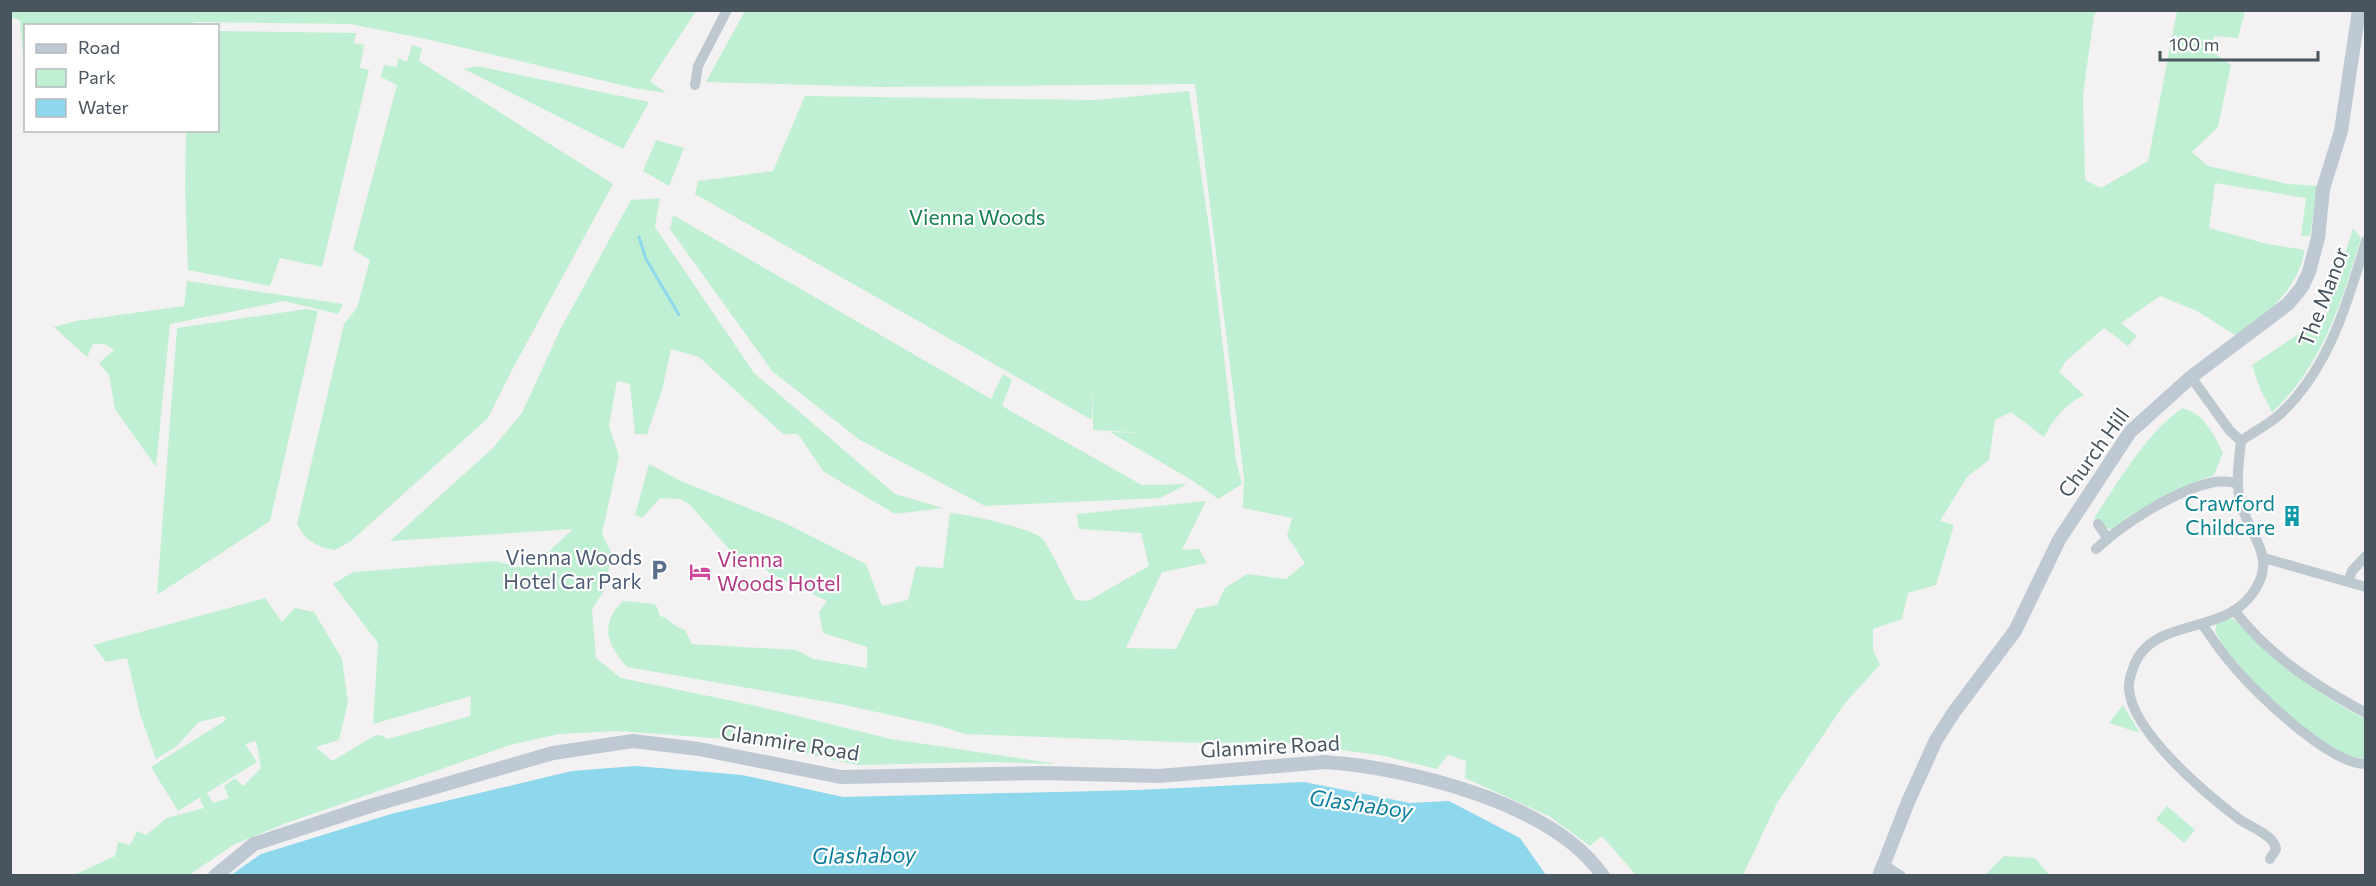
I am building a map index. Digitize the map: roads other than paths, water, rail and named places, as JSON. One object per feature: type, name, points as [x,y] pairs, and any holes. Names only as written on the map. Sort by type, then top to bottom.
[{"type":"main road","name":"Church Hill","points":[[1882,870],[1908,802],[1936,740],[1954,712],[2015,631],[2059,540],[2130,432],[2191,377],[2288,304],[2302,287],[2309,272],[2318,238],[2324,189],[2341,131],[2359,10]]},
{"type":"main road","name":"Glanmire Road","points":[[215,876],[254,844],[370,806],[553,753],[633,741],[699,749],[840,777],[1042,774],[1159,776],[1325,762],[1351,764],[1419,776],[1487,798],[1550,826],[1577,846],[1604,876]]},
{"type":"street","points":[[694,85],[698,66],[728,10]]},
{"type":"street","name":"The Manor","points":[[2241,441],[2278,415],[2304,387],[2324,355],[2348,300],[2366,241]]},
{"type":"street","points":[[2191,377],[2230,431],[2241,441],[2237,483],[2241,504],[2264,558],[2259,582],[2248,599],[2234,610],[2202,624],[2161,636],[2151,642],[2138,656],[2129,681],[2131,701],[2147,731],[2166,753],[2231,812],[2273,841],[2276,845],[2276,853],[2270,860]]},
{"type":"street","points":[[2096,549],[2135,520],[2185,492],[2215,482],[2237,483]]},
{"type":"street","points":[[2098,524],[2108,539]]},
{"type":"street","points":[[2348,582],[2352,571],[2366,556]]},
{"type":"street","points":[[2264,558],[2366,588]]},
{"type":"street","points":[[2234,610],[2263,643],[2298,673],[2366,713]]},
{"type":"street","points":[[2202,624],[2230,663],[2267,702],[2339,757],[2354,764],[2366,764]]},
{"type":"street","points":[[2252,841],[2258,831]]},
{"type":"street","points":[[1882,870],[1901,876]]},
{"type":"water","name":"Glashaboy","points":[[636,766],[742,775],[843,797],[1137,790],[1304,782],[1410,803],[1449,801],[1520,838],[1546,875],[231,875],[261,854],[391,814],[572,771]]},
{"type":"waterway","points":[[639,237],[646,259],[679,315]]},
{"type":"place","name":"Crawford Childcare","points":[[2292,516]]},
{"type":"place","name":"Vienna Woods Hotel Car Park","points":[[659,570]]},
{"type":"place","name":"Vienna Woods Hotel","points":[[700,572]]},
{"type":"park label","name":"Vienna Woods","points":[[977,218]]}]
